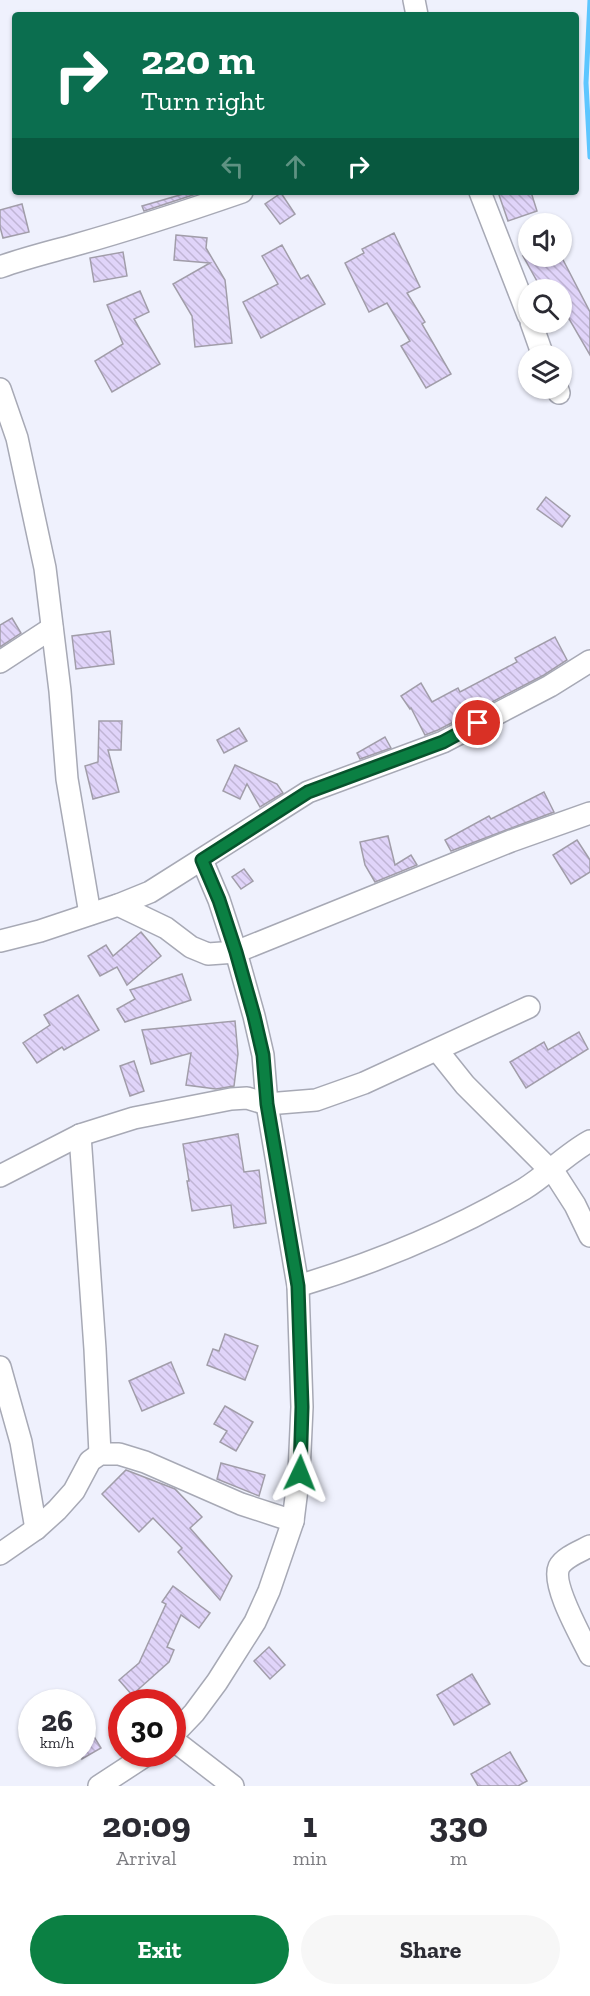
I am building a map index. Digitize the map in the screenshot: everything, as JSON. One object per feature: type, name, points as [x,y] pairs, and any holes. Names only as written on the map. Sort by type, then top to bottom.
[{"type":"street","points":[[0,267],[37,254],[155,222],[233,195]]},
{"type":"street","points":[[481,195],[518,289]]},
{"type":"street","points":[[0,389],[17,438],[45,568],[60,691],[67,779],[90,914]]},
{"type":"street","points":[[0,662],[52,628]]},
{"type":"street","points":[[0,941],[40,931],[150,892],[308,792],[443,742],[550,686],[590,661]]},
{"type":"street","points":[[118,905],[166,928],[191,947],[208,954],[236,952],[501,845],[590,813]]},
{"type":"street","points":[[186,1722],[217,1682],[255,1622],[269,1591],[293,1521],[300,1473],[302,1407],[298,1286],[267,1104],[263,1055],[236,952],[219,900],[202,860]]},
{"type":"street","points":[[0,1176],[80,1135],[134,1118],[247,1098],[267,1104],[316,1100],[364,1083],[530,1007]]},
{"type":"street","points":[[437,1050],[465,1085],[550,1169],[562,1184],[590,1236]]},
{"type":"street","points":[[80,1135],[100,1454]]},
{"type":"street","points":[[298,1286],[358,1268],[458,1226],[525,1189],[590,1141]]},
{"type":"street","points":[[0,1367],[21,1442],[36,1529]]},
{"type":"street","points":[[0,1554],[36,1529],[66,1500],[78,1485],[90,1461],[100,1454],[119,1454],[145,1462],[241,1504],[293,1521]]},
{"type":"street","points":[[590,1546],[563,1563],[558,1572],[561,1591],[590,1655]]},
{"type":"street","points":[[186,1748],[233,1786]]},
{"type":"street","points":[[99,1786],[128,1767]]},
{"type":"building","points":[[180,195],[193,195],[144,211],[142,206]]},
{"type":"building","points":[[278,195],[282,195],[295,214],[280,224],[265,204]]},
{"type":"building","points":[[499,195],[532,195],[537,211],[518,213],[518,218],[508,221]]},
{"type":"building","points":[[22,204],[29,232],[3,238],[0,227],[0,210]]},
{"type":"building","points":[[394,233],[420,287],[407,293],[425,322],[422,324],[451,374],[426,388],[401,346],[410,341],[387,303],[369,312],[345,263],[364,253],[362,249]]},
{"type":"building","points":[[176,235],[207,238],[206,248],[225,280],[232,343],[195,347],[192,316],[173,284],[210,263],[174,260]]},
{"type":"building","points":[[282,245],[301,279],[308,275],[325,304],[261,338],[243,302],[278,284],[262,256]]},
{"type":"building","points":[[123,252],[127,276],[94,282],[90,258]]},
{"type":"building","points":[[529,267],[567,267],[590,312],[590,355],[572,324],[572,279],[536,279]]},
{"type":"building","points":[[140,291],[149,312],[134,319],[160,364],[112,392],[95,361],[123,344],[107,305]]},
{"type":"building","points":[[546,497],[570,516],[562,527],[537,509]]},
{"type":"building","points":[[12,618],[21,633],[0,647],[0,625]]},
{"type":"building","points":[[110,631],[114,664],[76,669],[72,636]]},
{"type":"building","points":[[555,637],[567,660],[544,675],[425,735],[411,708],[401,696],[421,683],[432,702],[458,688],[460,692],[517,662],[515,658]]},
{"type":"building","points":[[99,721],[122,721],[121,750],[108,750],[119,792],[93,799],[85,766],[98,762]]},
{"type":"building","points":[[239,728],[247,741],[224,753],[217,740]]},
{"type":"building","points":[[385,737],[391,748],[360,759],[357,753]]},
{"type":"building","points":[[235,765],[277,784],[283,793],[260,807],[247,784],[240,799],[223,791]]},
{"type":"building","points":[[544,792],[554,812],[451,851],[445,840],[489,816],[491,819]]},
{"type":"building","points":[[388,836],[395,865],[411,855],[417,865],[375,882],[365,865],[360,842]]},
{"type":"building","points":[[577,840],[590,860],[590,872],[571,884],[553,855]]},
{"type":"building","points":[[244,869],[253,881],[241,889],[232,877]]},
{"type":"building","points":[[141,932],[161,956],[127,985],[117,967],[100,976],[88,956],[106,945],[113,956]]},
{"type":"building","points":[[182,974],[191,1000],[125,1022],[117,1009],[135,999],[130,990]]},
{"type":"building","points":[[78,995],[99,1030],[64,1050],[62,1047],[37,1063],[23,1043],[50,1025],[44,1015]]},
{"type":"building","points":[[235,1021],[238,1054],[234,1086],[216,1089],[186,1085],[191,1053],[151,1064],[142,1030]]},
{"type":"building","points":[[579,1032],[588,1049],[526,1088],[510,1062],[544,1042],[548,1050]]},
{"type":"building","points":[[134,1061],[144,1091],[130,1096],[120,1066]]},
{"type":"building","points":[[238,1134],[244,1172],[259,1170],[266,1223],[234,1228],[231,1205],[192,1211],[183,1144]]},
{"type":"building","points":[[225,1334],[258,1346],[245,1380],[207,1365],[213,1349],[219,1351]]},
{"type":"building","points":[[171,1362],[184,1393],[142,1411],[129,1381]]},
{"type":"building","points":[[225,1406],[253,1422],[236,1451],[220,1442],[227,1431],[214,1424]]},
{"type":"building","points":[[221,1463],[265,1475],[259,1496],[217,1479]]},
{"type":"building","points":[[126,1470],[175,1489],[202,1517],[190,1528],[232,1576],[220,1600],[178,1552],[182,1548],[153,1518],[139,1532],[102,1494]]},
{"type":"building","points":[[173,1586],[210,1613],[199,1628],[181,1615],[167,1647],[174,1650],[169,1662],[139,1689],[127,1689],[119,1680],[139,1663],[166,1604],[162,1602]]},
{"type":"building","points":[[269,1647],[285,1665],[270,1679],[254,1661]]},
{"type":"building","points":[[472,1674],[490,1704],[454,1725],[437,1695]]},
{"type":"building","points":[[96,1740],[101,1748],[96,1751]]},
{"type":"building","points":[[510,1752],[527,1781],[518,1786],[478,1786],[471,1774]]},
{"type":"waterway","points":[[590,0],[586,83],[590,157]]},
{"type":"route","points":[[300,1473],[302,1407],[298,1286],[267,1104],[263,1055],[236,952],[219,900],[202,860],[308,792],[443,742],[478,723]]}]
